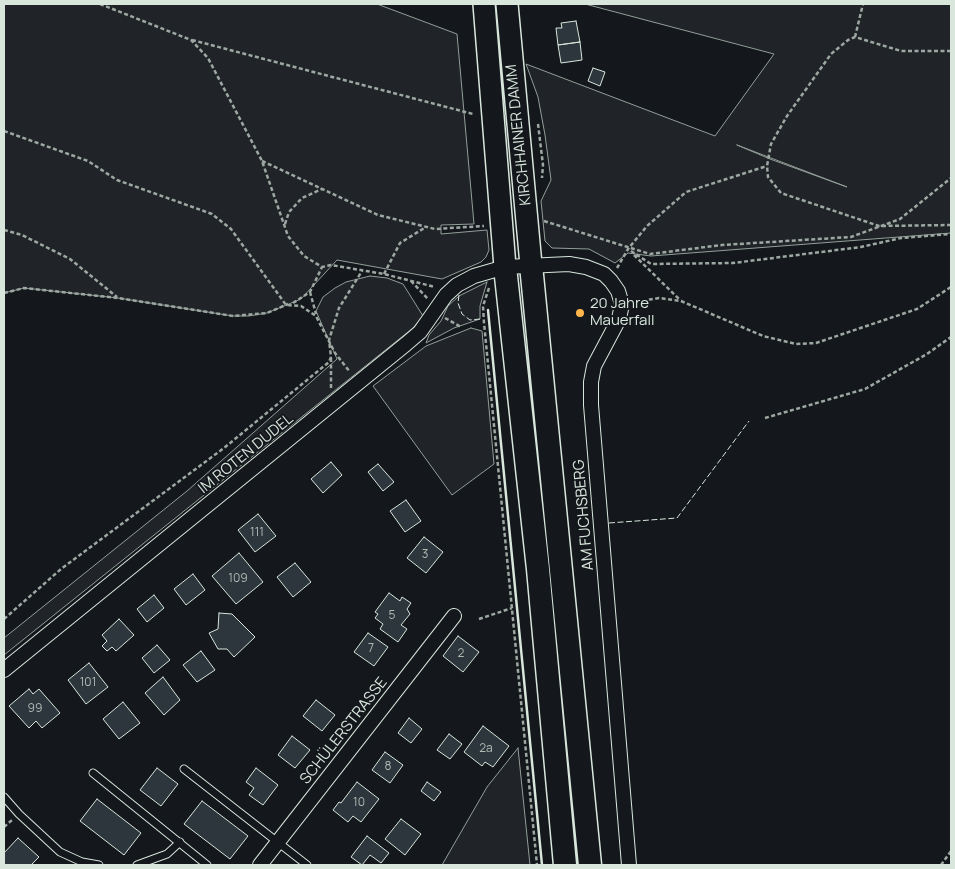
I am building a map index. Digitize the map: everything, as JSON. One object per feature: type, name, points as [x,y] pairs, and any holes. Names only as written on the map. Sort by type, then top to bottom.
[{"type":"highway","points":[[531,265],[590,865]]},
{"type":"highway","points":[[498,269],[538,579],[565,865]]},
{"type":"main road","name":"KIRCHHAINER DAMM","points":[[484,4],[494,230],[498,269]]},
{"type":"main road","name":"KIRCHHAINER DAMM","points":[[507,4],[531,265]]},
{"type":"street","points":[[498,269],[531,265],[569,264],[586,267],[604,274],[611,280],[618,291],[622,304]]},
{"type":"street","name":"IM ROTEN DUDEL","points":[[4,670],[420,332],[446,294],[457,285],[498,269]]},
{"type":"street","name":"AM FUCHSBERG","points":[[622,304],[619,319],[594,366],[591,382],[591,405],[629,865]]},
{"type":"street","name":"SCHÜLERSTRASSE","points":[[260,865],[454,616]]},
{"type":"lane","points":[[184,769],[307,865]]},
{"type":"lane","points":[[93,773],[207,865]]},
{"type":"lane","points":[[4,797],[18,814],[60,852],[82,862],[99,865]]},
{"type":"lane","points":[[137,865],[167,854],[180,842]]},
{"type":"path","points":[[100,4],[191,40],[473,114]]},
{"type":"path","points":[[863,4],[855,37],[831,54],[787,116],[771,144],[766,166],[768,177],[781,193],[879,226],[951,225]]},
{"type":"path","points":[[855,37],[901,51],[951,51]]},
{"type":"path","points":[[191,40],[208,58],[262,161],[288,236],[304,256],[322,267],[332,265],[384,274],[433,286],[446,294]]},
{"type":"path","points":[[4,131],[88,161],[117,180],[212,214],[231,229],[286,304],[301,306],[316,316]]},
{"type":"path","points":[[262,161],[378,215],[427,227],[494,230]]},
{"type":"path","points":[[611,280],[628,249],[647,226],[686,192],[766,166]]},
{"type":"path","points":[[544,221],[628,249],[650,254],[722,245],[851,237],[900,218],[951,178]]},
{"type":"path","points":[[284,225],[288,212],[302,198],[322,189]]},
{"type":"path","points":[[384,274],[400,243],[427,227]]},
{"type":"path","points":[[4,230],[22,235],[70,259],[118,298]]},
{"type":"path","points":[[628,249],[651,264],[733,263],[862,247],[901,238],[951,234]]},
{"type":"path","points":[[628,249],[681,301]]},
{"type":"path","points":[[4,292],[24,288],[118,298],[233,316],[267,313],[286,304],[301,300],[310,292],[322,267]]},
{"type":"path","points":[[498,269],[490,283],[483,306],[537,865]]},
{"type":"path","points":[[330,407],[331,357],[329,340],[339,308],[362,271]]},
{"type":"path","points":[[622,304],[659,298],[681,301],[770,338],[796,344],[816,343],[916,309],[951,287]]},
{"type":"path","points":[[310,292],[316,316],[335,353],[360,382]]},
{"type":"path","points":[[765,418],[865,388],[927,354],[951,337]]},
{"type":"path","points":[[4,618],[62,568],[216,453],[288,396],[329,362],[331,357]]},
{"type":"path","points":[[479,619],[512,608]]},
{"type":"path","points":[[941,865],[951,851]]},
{"type":"shaded area","points":[[4,4],[377,4],[457,34],[474,224],[441,225],[441,234],[487,230],[489,250],[486,257],[481,262],[442,279],[337,260],[301,299],[267,313],[249,316],[233,316],[118,298],[24,288],[4,293]]},
{"type":"shaded area","points":[[585,4],[951,4],[951,233],[651,256],[628,253],[615,263],[589,249],[552,248],[545,241],[541,201],[551,180],[538,97],[526,64],[715,136],[774,54]],"holes":[[[737,145],[847,187],[770,159]]]},
{"type":"shaded area","points":[[370,276],[387,278],[403,284],[423,316],[413,328],[4,655],[4,638],[187,491],[337,359],[316,311],[323,297],[335,288],[346,282]]},
{"type":"shaded area","points":[[487,282],[480,306],[480,319],[454,328],[426,343],[429,335],[441,321],[448,306],[459,296]]},
{"type":"shaded area","points":[[471,328],[482,331],[494,464],[452,495],[373,386],[426,346]]},
{"type":"shaded area","points":[[518,748],[530,865],[442,865],[487,787]]},
{"type":"building","points":[[576,21],[580,42],[558,45],[556,28],[562,28],[561,23]]},
{"type":"building","points":[[580,42],[582,60],[561,63],[558,45]]},
{"type":"building","points":[[593,68],[605,72],[600,86],[588,81]]},
{"type":"building","points":[[331,462],[342,475],[323,493],[311,479]]},
{"type":"building","points":[[378,464],[394,482],[383,491],[368,472]]},
{"type":"building","points":[[406,500],[421,521],[405,532],[390,511]]},
{"type":"building","points":[[258,514],[276,536],[255,552],[238,530]]},
{"type":"building","points":[[424,537],[443,552],[426,573],[407,558]]},
{"type":"building","points":[[239,553],[263,582],[236,604],[212,576]]},
{"type":"building","points":[[295,563],[311,582],[293,597],[277,577]]},
{"type":"building","points":[[193,574],[205,590],[186,605],[174,589]]},
{"type":"building","points":[[389,593],[400,601],[402,597],[411,603],[407,609],[410,614],[401,625],[407,629],[398,642],[380,629],[383,624],[375,618],[378,614],[375,612]]},
{"type":"building","points":[[154,595],[164,608],[147,622],[137,609]]},
{"type":"building","points":[[219,613],[232,614],[255,637],[234,657],[227,649],[218,649],[209,633],[218,629]]},
{"type":"building","points":[[119,619],[134,635],[116,651],[112,647],[107,651],[102,646],[107,641],[102,635]]},
{"type":"building","points":[[368,633],[388,647],[374,666],[354,652]]},
{"type":"building","points":[[458,636],[479,652],[463,672],[443,656]]},
{"type":"building","points":[[157,645],[170,660],[154,673],[142,658]]},
{"type":"building","points":[[201,651],[215,670],[197,682],[183,665]]},
{"type":"building","points":[[89,663],[108,687],[86,704],[68,680]]},
{"type":"building","points":[[163,677],[180,700],[164,715],[145,693]]},
{"type":"building","points":[[29,689],[33,694],[39,689],[60,713],[42,728],[36,721],[29,728],[9,706]]},
{"type":"building","points":[[316,700],[335,715],[322,731],[303,716]]},
{"type":"building","points":[[123,702],[140,723],[119,739],[103,719]]},
{"type":"building","points":[[409,718],[422,729],[411,743],[398,733]]},
{"type":"building","points":[[483,726],[509,746],[493,767],[485,762],[482,766],[464,752]]},
{"type":"building","points":[[449,734],[462,744],[450,759],[437,750]]},
{"type":"building","points":[[292,736],[310,750],[295,768],[278,755]]},
{"type":"building","points":[[385,752],[403,765],[390,783],[372,770]]},
{"type":"building","points":[[157,768],[178,784],[161,806],[140,790]]},
{"type":"building","points":[[256,768],[278,785],[263,805],[249,795],[254,788],[246,782]]},
{"type":"building","points":[[357,782],[379,799],[361,822],[353,816],[348,822],[333,810],[339,802],[341,803]]},
{"type":"building","points":[[427,782],[441,792],[434,801],[421,791]]},
{"type":"building","points":[[97,799],[141,833],[124,855],[80,821]]},
{"type":"building","points":[[202,801],[248,836],[230,859],[184,824]]},
{"type":"building","points":[[401,819],[421,834],[405,855],[385,839]]},
{"type":"building","points":[[367,836],[389,853],[381,863],[370,855],[362,865],[351,857]]},
{"type":"building","points":[[18,838],[39,857],[31,865],[4,865],[4,853]]},
{"type":"fence","points":[[459,295],[458,303],[462,314],[470,320],[480,319]]},
{"type":"fence","points":[[609,523],[677,518],[749,421]]},
{"type":"wall","points":[[488,310],[542,865]]},
{"type":"place","name":"20 Jahre Mauerfall","points":[[580,313]]}]
